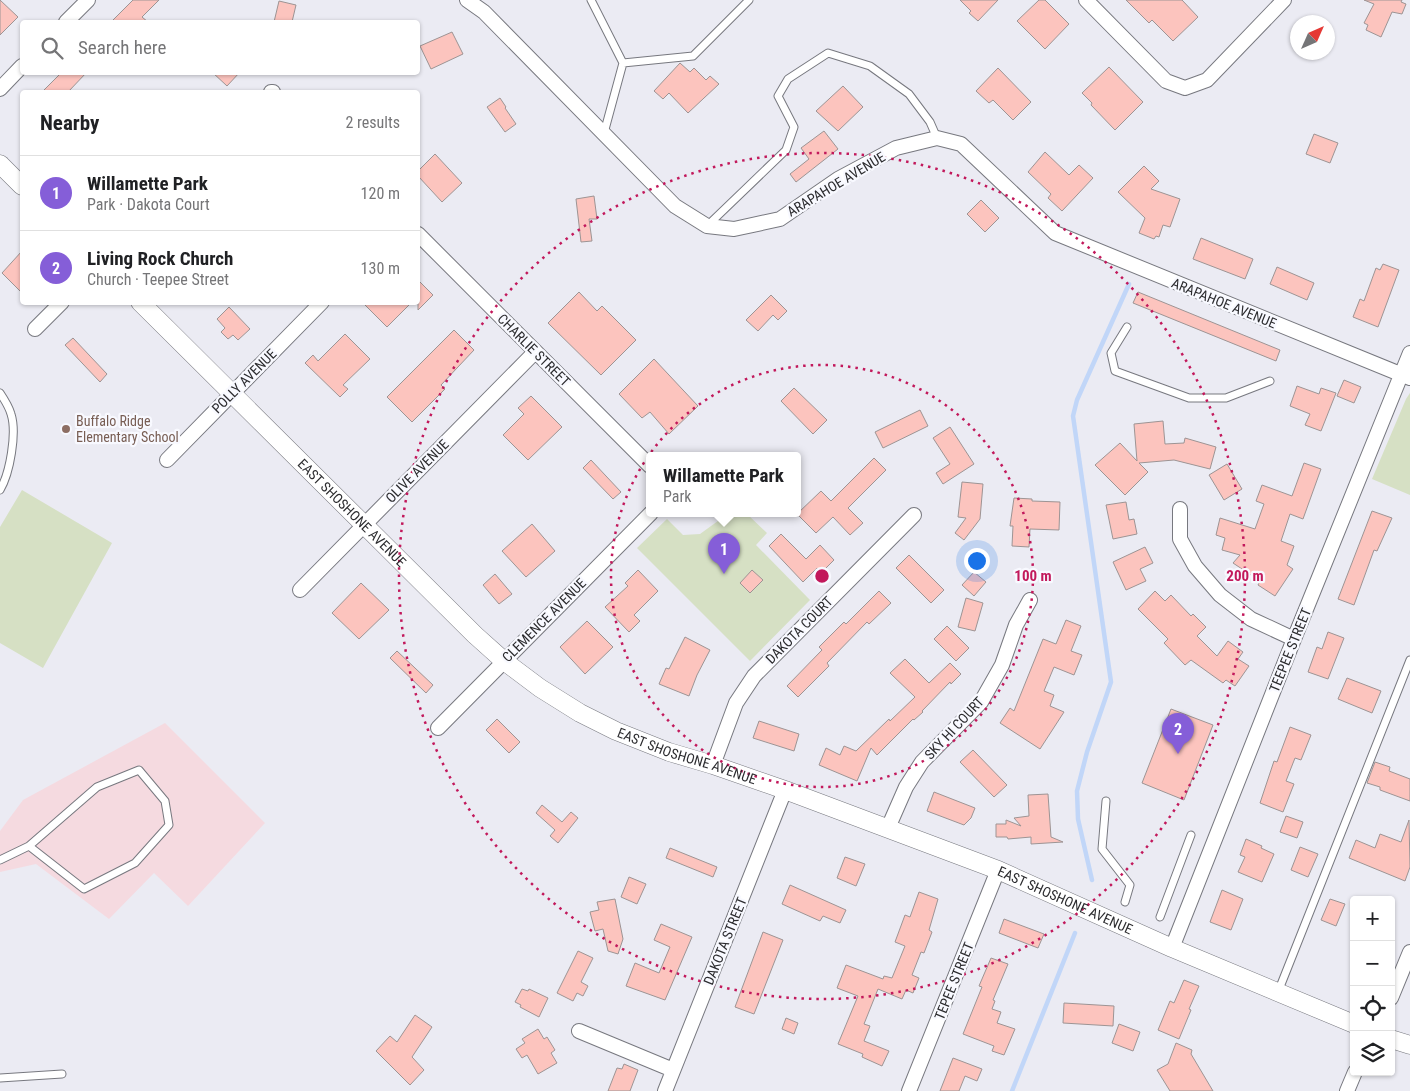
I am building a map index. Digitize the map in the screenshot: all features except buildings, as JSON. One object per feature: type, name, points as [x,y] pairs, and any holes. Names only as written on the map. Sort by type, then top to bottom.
[{"type":"street","points":[[68,20],[88,0]]},
{"type":"street","name":"ARAPAHOE AVENUE","points":[[467,0],[484,12],[675,206],[707,226],[734,229],[780,219],[838,179],[896,148],[937,138],[962,144],[1054,234],[1406,377]]},
{"type":"street","points":[[1086,0],[1166,81],[1186,88],[1207,80],[1284,0]]},
{"type":"street","points":[[0,89],[20,68]]},
{"type":"street","points":[[0,164],[20,184]]},
{"type":"street","name":"CHARLIE STREET","points":[[420,236],[646,462]]},
{"type":"street","points":[[35,329],[59,305]]},
{"type":"street","name":"EAST SHOSHONE AVENUE","points":[[143,305],[363,526],[475,635],[504,661],[540,688],[580,713],[616,731],[669,752],[712,764],[785,790],[998,870],[1172,948],[1350,1022]]},
{"type":"street","name":"POLLY AVENUE","points":[[167,460],[319,305]]},
{"type":"street","name":"OLIVE AVENUE","points":[[300,590],[535,352]]},
{"type":"street","name":"TEEPEE STREET","points":[[1172,948],[1294,639],[1406,377],[1410,353]]},
{"type":"street","points":[[1180,509],[1180,539],[1195,566],[1220,595],[1251,619],[1294,639]]},
{"type":"street","name":"DAKOTA COURT","points":[[712,764],[736,704],[754,676],[914,516]]},
{"type":"street","name":"CLEMENCE AVENUE","points":[[438,728],[647,517]]},
{"type":"street","name":"SKY HI COURT","points":[[888,828],[906,787],[922,762],[981,702],[1002,665],[1016,625],[1030,600]]},
{"type":"street","name":"DAKOTA STREET","points":[[665,1091],[785,790]]},
{"type":"street","name":"TEPEE STREET","points":[[909,1091],[998,870]]},
{"type":"street","points":[[1395,988],[1410,952]]},
{"type":"street","points":[[579,1031],[673,1070]]},
{"type":"street","points":[[1395,1040],[1410,1045]]},
{"type":"street","points":[[1347,1091],[1353,1076]]},
{"type":"lane","points":[[591,0],[624,63],[604,134]]},
{"type":"lane","points":[[624,63],[693,56],[749,0]]},
{"type":"lane","points":[[707,226],[786,150],[794,128],[778,96],[788,79],[828,53],[870,66],[909,94],[930,122],[937,138]]},
{"type":"lane","points":[[1127,327],[1111,353],[1115,371],[1189,398],[1226,398],[1270,381]]},
{"type":"lane","points":[[0,490],[5,481],[13,444],[12,415],[1,397]]},
{"type":"lane","points":[[1278,993],[1410,660]]},
{"type":"lane","points":[[0,860],[28,846],[97,787],[139,770],[165,800],[169,825],[135,863],[84,889],[28,846]]},
{"type":"lane","points":[[1106,801],[1102,850],[1130,885],[1125,902]]},
{"type":"lane","points":[[1160,917],[1191,835]]},
{"type":"lane","points":[[0,1078],[62,1074]]},
{"type":"shaded area","points":[[165,723],[265,823],[188,906],[154,873],[109,919],[36,864],[0,872],[0,831],[23,800]]},
{"type":"green space","points":[[1410,393],[1410,495],[1372,479]]},
{"type":"green space","points":[[22,490],[112,543],[43,668],[0,643],[0,527]]},
{"type":"green space","points":[[723,517],[750,517],[767,533],[756,545],[810,600],[750,661],[637,548],[667,519],[683,535],[700,534]]},
{"type":"waterway","points":[[1092,880],[1078,819],[1077,791],[1087,752],[1111,682],[1073,416],[1077,400],[1129,284]]},
{"type":"waterway","points":[[1012,1091],[1075,933]]},
{"type":"place","name":"Buffalo Ridge Elementary School","points":[[66,429]]},
{"type":"place","name":"Willamette Park","points":[[724,574]]},
{"type":"place","name":"Living Rock Church","points":[[1178,754]]}]
